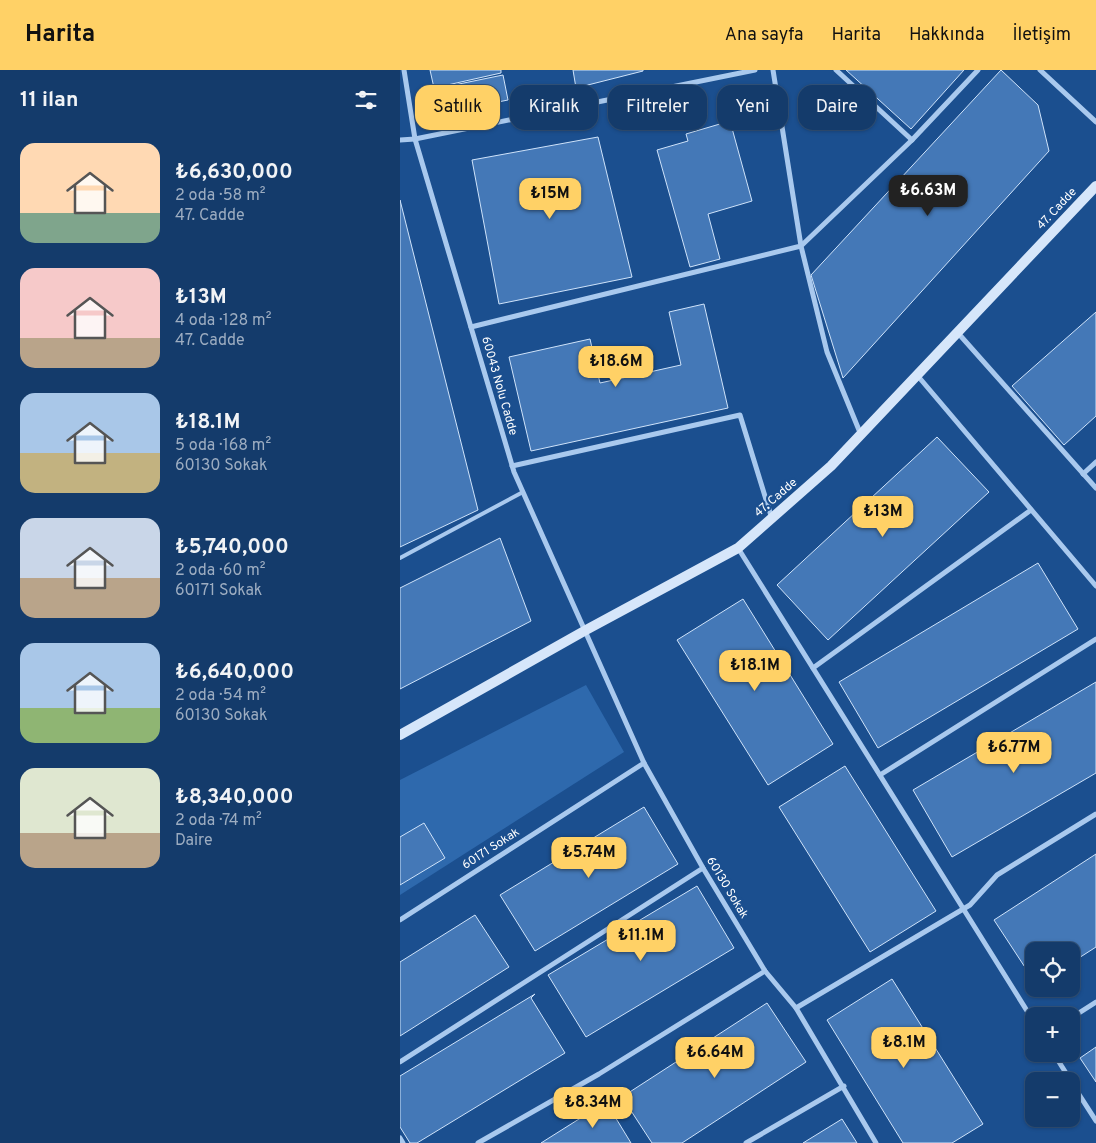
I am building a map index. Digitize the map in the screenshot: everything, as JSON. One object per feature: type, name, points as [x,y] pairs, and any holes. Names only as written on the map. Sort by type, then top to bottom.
[{"type":"street","name":"60043 Nolu Cadde","points":[[404,70],[415,139],[512,466],[586,630]]},
{"type":"street","points":[[400,140],[415,139],[755,70]]},
{"type":"street","points":[[773,70],[801,246],[827,352],[861,435]]},
{"type":"street","points":[[836,70],[912,140]]},
{"type":"street","points":[[471,327],[801,246],[912,140],[978,70]]},
{"type":"street","points":[[1040,70],[1096,122]]},
{"type":"street","name":"47. Cadde","points":[[400,735],[586,630],[738,548],[831,466],[1096,186]]},
{"type":"street","points":[[958,333],[1096,488]]},
{"type":"street","points":[[917,376],[1096,586]]},
{"type":"street","points":[[512,466],[740,415],[772,519]]},
{"type":"street","points":[[1083,474],[1096,462]]},
{"type":"street","points":[[813,668],[1031,510]]},
{"type":"street","points":[[738,548],[1025,1008]]},
{"type":"street","name":"60130 Sokak","points":[[586,630],[644,763],[703,868],[765,971],[796,1008],[844,1086],[876,1143]]},
{"type":"street","points":[[880,776],[1096,639]]},
{"type":"street","name":"60171 Sokak","points":[[400,920],[644,763]]},
{"type":"street","points":[[796,1008],[970,905],[997,875],[1096,814]]},
{"type":"street","points":[[400,1062],[703,868]]},
{"type":"street","points":[[478,1143],[599,1074],[765,971]]},
{"type":"street","points":[[1080,1012],[1096,1002]]},
{"type":"street","points":[[746,1143],[844,1086]]},
{"type":"street","points":[[1080,1096],[1096,1122]]},
{"type":"street","points":[[400,1138],[403,1143]]},
{"type":"lane","points":[[400,558],[523,492]]},
{"type":"shaded area","points":[[586,685],[624,752],[400,895],[400,780]]},
{"type":"building","points":[[430,70],[501,70],[501,73],[447,85],[433,85]]},
{"type":"building","points":[[573,70],[643,70],[588,85],[576,85]]},
{"type":"building","points":[[846,70],[964,70],[911,129],[876,97],[876,85],[863,85]]},
{"type":"building","points":[[1001,70],[1038,105],[1049,151],[843,378],[811,275]]},
{"type":"building","points":[[503,75],[508,100],[500,102],[500,85],[454,85]]},
{"type":"building","points":[[717,125],[717,130],[732,130],[752,201],[708,214],[720,259],[690,267],[657,150],[688,141],[686,134],[707,130],[707,128]]},
{"type":"building","points":[[598,137],[632,277],[499,304],[472,160]]},
{"type":"building","points":[[400,200],[478,510],[400,547]]},
{"type":"building","points":[[704,304],[728,408],[531,451],[509,357],[590,339],[600,383],[681,365],[669,312]]},
{"type":"building","points":[[1096,312],[1096,416],[1064,445],[1012,386]]},
{"type":"building","points":[[937,437],[989,492],[828,640],[777,585]]},
{"type":"building","points":[[500,538],[531,621],[400,689],[400,588]]},
{"type":"building","points":[[1038,563],[1078,629],[878,748],[839,682]]},
{"type":"building","points":[[743,599],[833,744],[768,785],[677,640]]},
{"type":"building","points":[[1096,682],[1096,773],[952,857],[913,790]]},
{"type":"building","points":[[845,766],[936,911],[870,952],[779,807]]},
{"type":"building","points":[[644,807],[678,864],[535,951],[500,895]]},
{"type":"building","points":[[424,823],[445,858],[400,885],[400,837]]},
{"type":"building","points":[[1096,854],[1096,947],[1080,957],[1080,942],[1025,942],[1025,967],[994,920]]},
{"type":"building","points":[[697,886],[734,948],[586,1037],[548,975]]},
{"type":"building","points":[[475,915],[509,967],[400,1036],[400,962]]},
{"type":"building","points":[[892,979],[983,1124],[952,1143],[903,1143],[827,1020]]},
{"type":"building","points":[[535,994],[531,998],[565,1053],[417,1143],[410,1143],[400,1127],[400,1076]]},
{"type":"building","points":[[767,1003],[806,1062],[682,1143],[652,1143],[622,1097]]},
{"type":"building","points":[[1096,1047],[1096,1082],[1080,1058]]},
{"type":"building","points":[[606,1102],[631,1143],[541,1143]]},
{"type":"building","points":[[842,1119],[857,1143],[803,1143]]}]
